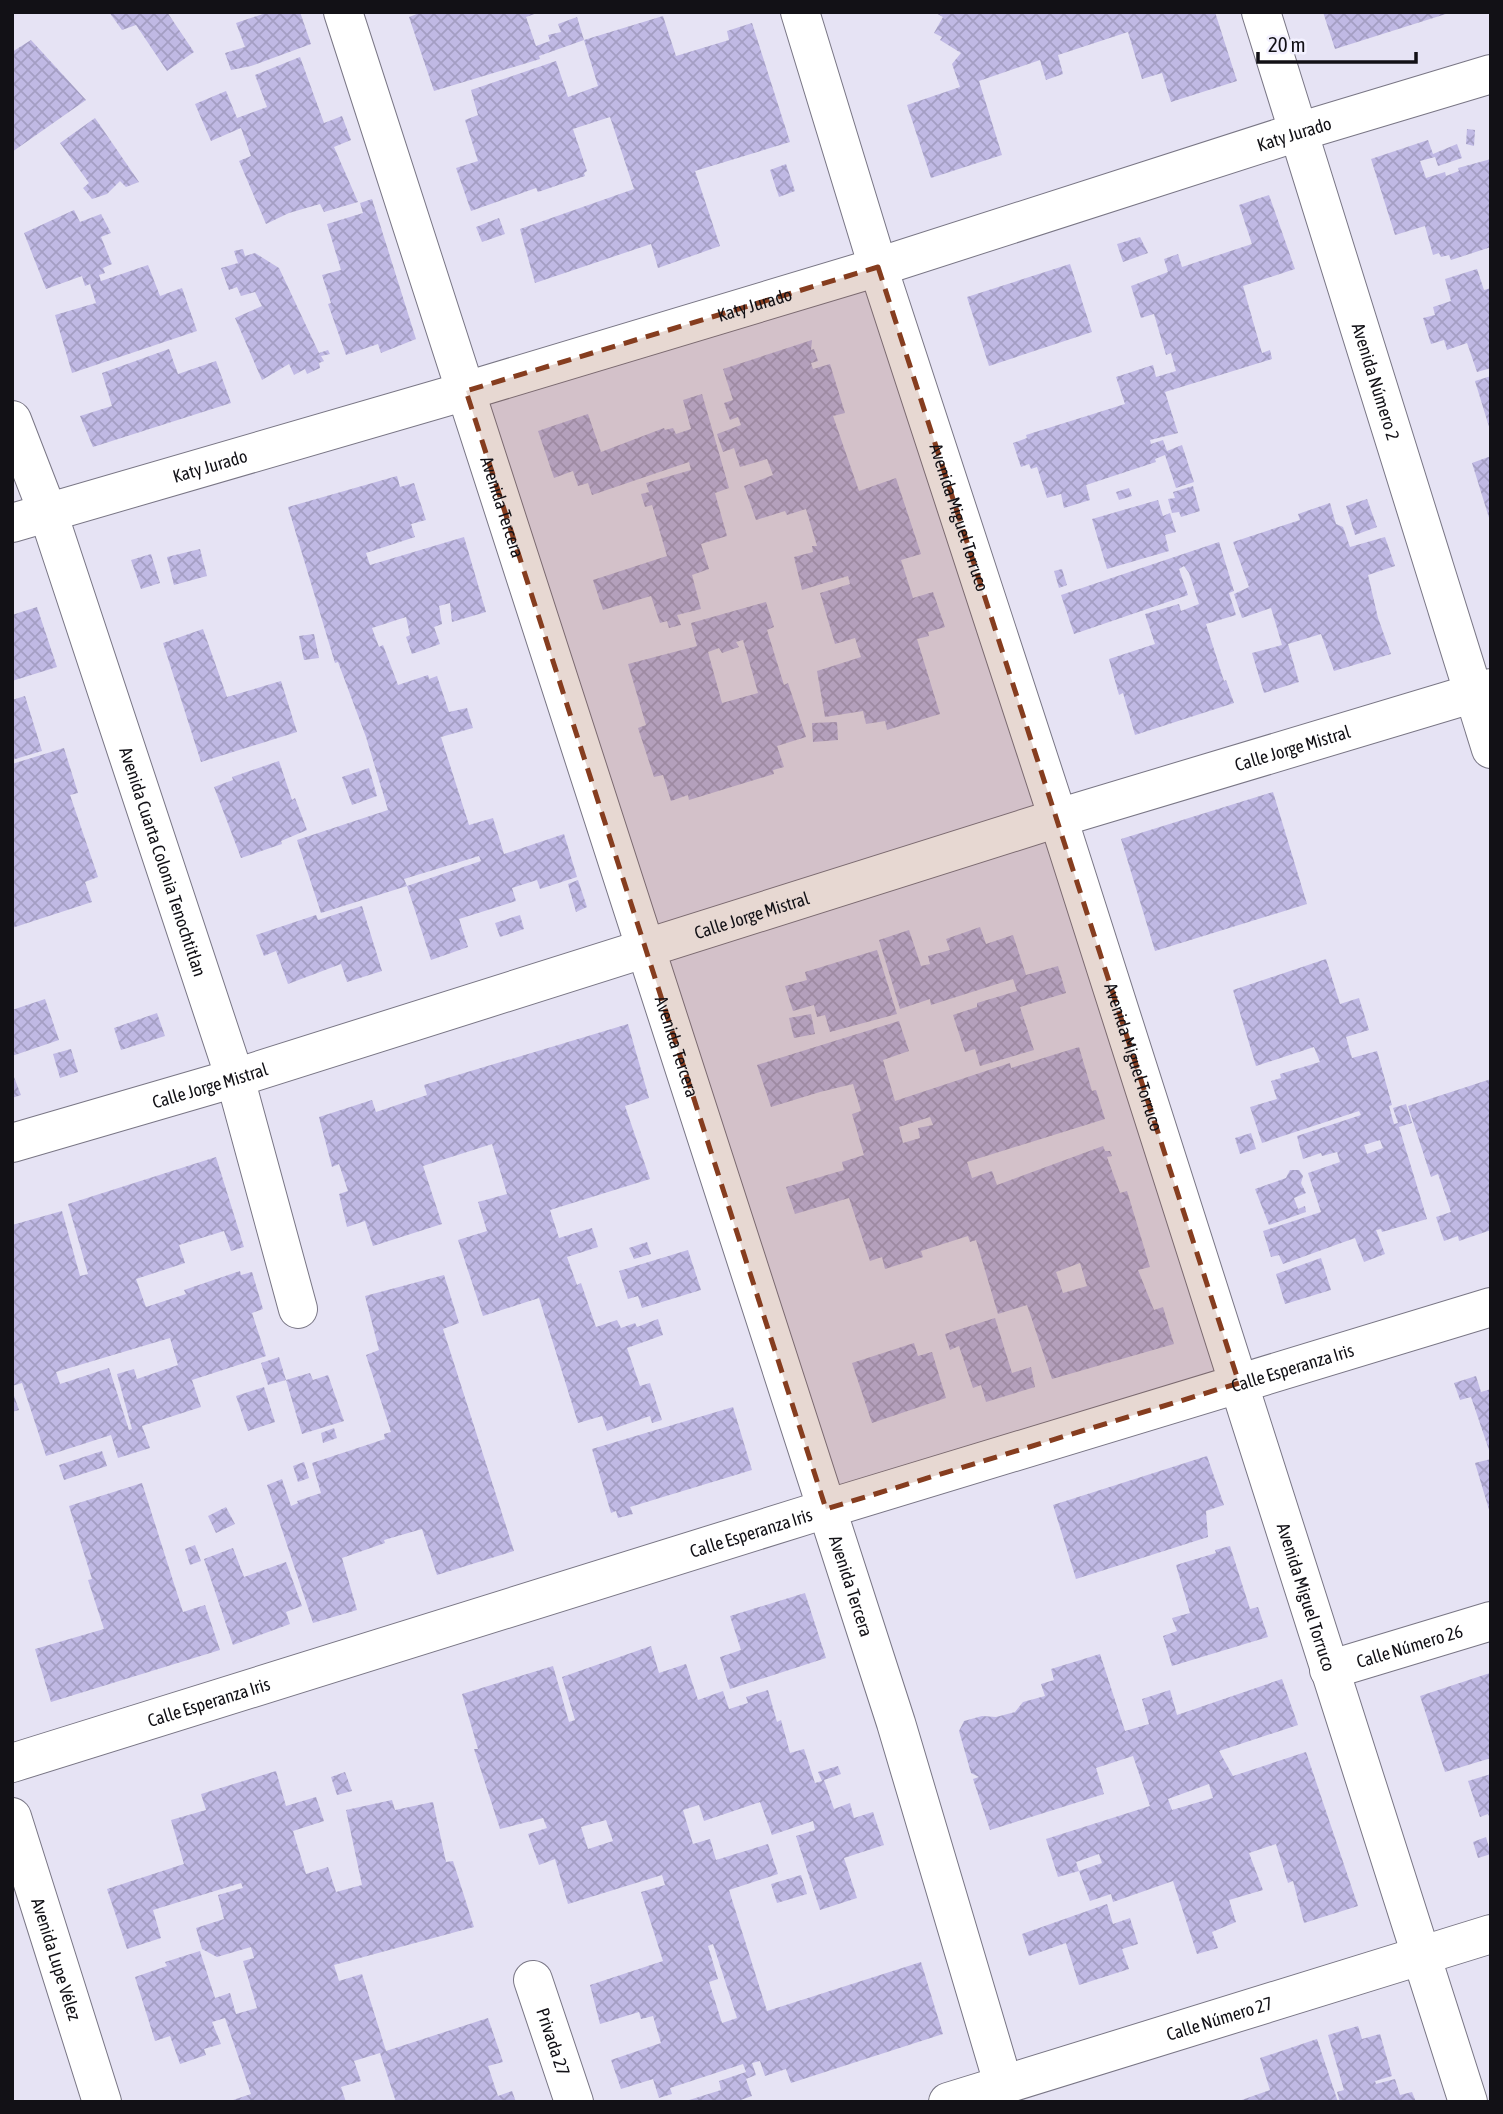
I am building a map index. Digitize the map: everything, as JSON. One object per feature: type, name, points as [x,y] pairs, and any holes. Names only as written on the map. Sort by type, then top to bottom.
[{"type":"street","name":"Avenida Tercera","points":[[344,12],[896,1723],[1003,2083]]},
{"type":"street","name":"Avenida Miguel Torruco","points":[[800,12],[878,267],[1058,818],[1468,2102]]},
{"type":"street","name":"Avenida Número 2","points":[[1261,12],[1482,690],[1491,748]]},
{"type":"street","name":"Katy Jurado","points":[[12,523],[466,391],[878,267],[1298,132],[1491,74]]},
{"type":"street","name":"Avenida Cuarta Colonia Tenochtitlan","points":[[12,419],[48,513],[234,1078],[298,1310]]},
{"type":"street","name":"Calle Jorge Mistral","points":[[12,1143],[234,1078],[1058,818],[1482,690]]},
{"type":"street","name":"Calle Esperanza Iris","points":[[12,1763],[826,1509],[1491,1307]]},
{"type":"street","name":"Calle Número 26","points":[[1329,1670],[1491,1622]]},
{"type":"street","name":"Avenida Lupe Vélez","points":[[12,1817],[102,2102]]},
{"type":"street","name":"Calle Número 27","points":[[948,2102],[1491,1934]]},
{"type":"street","name":"Privada 27","points":[[533,1980],[574,2102]]},
{"type":"highlighted area","points":[[878,267],[1239,1383],[826,1509],[466,391]]},
{"type":"building","points":[[109,12],[167,12],[194,52],[167,71],[136,25],[122,30]]},
{"type":"building","points":[[269,12],[300,12],[311,44],[251,66],[231,70],[225,53],[245,47],[236,23]]},
{"type":"building","points":[[422,12],[540,12],[526,17],[536,46],[550,41],[548,35],[561,32],[558,24],[577,17],[584,40],[539,56],[540,59],[434,91],[409,17]]},
{"type":"building","points":[[934,12],[1215,12],[1237,81],[1171,102],[1162,73],[1142,79],[1128,32],[1058,55],[1063,74],[1046,80],[1040,60],[979,81],[1002,155],[931,178],[907,105],[960,87],[952,64],[961,53],[934,33],[943,17]]},
{"type":"building","points":[[1323,12],[1449,12],[1449,13],[1335,49]]},
{"type":"building","points":[[663,16],[676,56],[729,40],[727,31],[752,23],[790,142],[695,171],[720,246],[658,268],[651,244],[535,283],[520,229],[634,189],[610,117],[573,129],[587,171],[585,176],[538,192],[536,188],[471,211],[456,168],[478,161],[465,120],[478,115],[471,90],[556,61],[568,97],[598,86],[584,40]]},
{"type":"building","points":[[31,40],[86,100],[12,152],[12,52]]},
{"type":"building","points":[[300,57],[324,123],[342,116],[351,140],[334,147],[358,202],[324,212],[320,204],[289,213],[266,224],[239,161],[251,156],[241,128],[211,141],[195,104],[226,91],[237,118],[267,107],[255,75]]},
{"type":"building","points":[[95,118],[139,182],[126,187],[120,181],[107,194],[92,199],[83,188],[89,183],[60,143]]},
{"type":"building","points":[[1467,129],[1475,130],[1474,146],[1466,144]]},
{"type":"building","points":[[1428,140],[1433,154],[1457,144],[1462,158],[1438,166],[1435,157],[1420,161],[1426,178],[1445,172],[1446,176],[1459,171],[1458,168],[1491,159],[1491,247],[1451,260],[1449,255],[1433,255],[1425,226],[1395,235],[1371,159]]},
{"type":"building","points":[[786,164],[795,191],[779,197],[770,170]]},
{"type":"building","points":[[1269,195],[1295,269],[1243,286],[1262,353],[1270,350],[1272,359],[1165,392],[1178,433],[1150,440],[1151,444],[1163,440],[1167,451],[1182,445],[1194,482],[1176,488],[1165,455],[1155,459],[1156,462],[1086,485],[1090,500],[1064,508],[1061,494],[1047,498],[1037,467],[1031,469],[1029,464],[1021,467],[1013,443],[1027,438],[1026,435],[1125,404],[1116,377],[1153,365],[1156,377],[1176,371],[1171,353],[1166,355],[1154,314],[1141,318],[1131,286],[1168,272],[1164,259],[1178,254],[1182,267],[1252,244],[1239,205]]},
{"type":"building","points":[[372,199],[416,339],[381,353],[378,344],[346,355],[328,304],[331,303],[322,275],[341,270],[327,224],[363,213],[360,203]]},
{"type":"building","points":[[74,210],[80,222],[101,214],[111,233],[101,237],[112,264],[103,268],[105,273],[99,275],[101,281],[148,265],[160,296],[182,288],[197,331],[72,373],[55,315],[96,303],[90,284],[85,286],[82,276],[46,289],[24,233]]},
{"type":"building","points":[[499,218],[505,234],[482,242],[476,227]]},
{"type":"building","points":[[1140,237],[1148,253],[1123,262],[1117,244]]},
{"type":"building","points":[[243,249],[245,256],[255,253],[279,268],[319,353],[328,350],[330,354],[321,356],[324,361],[319,363],[320,368],[307,374],[305,369],[294,375],[289,364],[262,380],[235,318],[262,306],[255,292],[241,296],[237,287],[229,290],[221,268],[238,263],[234,251]]},
{"type":"building","points":[[1070,264],[1092,332],[989,366],[967,297]]},
{"type":"building","points":[[1477,269],[1484,290],[1491,288],[1491,368],[1477,372],[1467,343],[1447,350],[1444,340],[1431,344],[1423,318],[1435,315],[1433,307],[1451,301],[1445,279]]},
{"type":"building","points":[[812,340],[811,350],[814,349],[818,361],[811,363],[813,369],[830,364],[845,413],[833,416],[859,491],[896,478],[921,554],[901,560],[913,598],[933,592],[945,627],[928,632],[929,636],[917,639],[940,714],[887,730],[885,721],[866,724],[863,711],[825,717],[817,671],[861,657],[855,638],[835,644],[820,593],[850,584],[848,576],[802,590],[794,557],[813,552],[812,546],[817,546],[806,509],[787,515],[785,511],[756,520],[744,486],[773,475],[767,459],[740,467],[734,448],[723,452],[717,434],[741,425],[738,417],[730,420],[724,403],[733,400],[723,369]]},
{"type":"building","points":[[169,349],[178,374],[216,361],[231,403],[93,447],[80,416],[112,406],[102,373]]},
{"type":"building","points":[[1491,376],[1491,430],[1490,430],[1475,381]]},
{"type":"building","points":[[702,394],[729,488],[715,493],[727,536],[701,544],[709,569],[692,575],[701,609],[677,615],[681,625],[669,628],[667,621],[660,623],[651,596],[603,610],[593,580],[667,556],[652,505],[645,507],[641,494],[649,492],[646,483],[691,470],[689,462],[592,495],[588,483],[578,486],[573,471],[554,478],[538,431],[588,414],[601,452],[664,428],[673,428],[676,434],[691,429],[683,400]]},
{"type":"building","points":[[1491,456],[1491,521],[1490,521],[1472,463]]},
{"type":"building","points":[[397,476],[400,487],[414,483],[426,520],[411,524],[415,537],[366,553],[370,565],[464,537],[486,612],[452,622],[450,603],[439,606],[442,624],[434,627],[440,644],[412,654],[406,637],[410,635],[406,617],[372,628],[379,647],[383,645],[398,685],[428,675],[429,679],[437,676],[449,712],[467,708],[473,728],[441,737],[469,825],[493,818],[504,854],[564,834],[577,877],[540,889],[537,880],[512,888],[516,901],[459,919],[468,947],[431,960],[407,886],[321,913],[297,840],[388,810],[366,737],[338,662],[335,663],[288,507]],"holes":[[[479,856],[481,861],[407,886],[404,879]]]},
{"type":"building","points":[[1193,486],[1200,511],[1181,517],[1179,512],[1172,513],[1168,499],[1175,498],[1173,492]]},
{"type":"building","points":[[1129,488],[1132,496],[1119,500],[1116,492]]},
{"type":"building","points":[[1367,499],[1377,527],[1355,535],[1346,506]]},
{"type":"building","points":[[1158,500],[1163,516],[1170,513],[1176,532],[1165,535],[1169,551],[1107,569],[1092,519]]},
{"type":"building","points":[[1330,503],[1336,524],[1343,527],[1350,547],[1385,537],[1395,566],[1368,575],[1378,618],[1391,654],[1334,671],[1321,634],[1288,644],[1299,682],[1264,693],[1252,653],[1282,645],[1271,608],[1242,618],[1234,594],[1249,587],[1233,542],[1300,520],[1298,514]]},
{"type":"building","points":[[1219,542],[1234,591],[1229,593],[1236,615],[1206,624],[1234,703],[1135,735],[1123,693],[1119,695],[1109,659],[1155,644],[1145,614],[1179,604],[1181,611],[1199,604],[1189,573],[1184,566],[1179,569],[1188,595],[1074,634],[1061,595]]},
{"type":"building","points":[[200,549],[207,576],[174,585],[167,557]]},
{"type":"building","points":[[151,554],[160,583],[141,589],[131,560]]},
{"type":"building","points":[[1062,569],[1067,585],[1059,588],[1054,571]]},
{"type":"building","points":[[766,602],[774,627],[767,630],[784,685],[788,683],[806,737],[777,746],[784,767],[773,770],[774,774],[689,800],[688,795],[671,801],[663,775],[654,777],[638,728],[646,725],[628,664],[697,646],[691,623]],"holes":[[[743,640],[758,693],[722,703],[708,652],[719,648],[722,653],[739,647],[736,642]]]},
{"type":"building","points":[[37,607],[57,667],[12,681],[12,615]]},
{"type":"building","points":[[203,629],[227,697],[281,681],[297,732],[201,762],[163,643]]},
{"type":"building","points":[[314,634],[319,658],[304,660],[299,636]]},
{"type":"building","points":[[25,696],[42,751],[12,760],[12,700]]},
{"type":"building","points":[[837,722],[838,740],[813,742],[812,723]]},
{"type":"building","points":[[64,748],[78,793],[70,795],[98,877],[85,882],[92,902],[12,928],[12,764]]},
{"type":"building","points":[[279,761],[292,800],[295,798],[307,830],[281,841],[282,844],[241,858],[214,787],[233,780],[232,777]]},
{"type":"building","points":[[369,768],[377,796],[352,805],[342,777]]},
{"type":"building","points":[[1273,792],[1307,904],[1155,951],[1121,839]]},
{"type":"building","points":[[578,880],[587,907],[576,912],[568,884]]},
{"type":"building","points":[[362,906],[382,971],[347,982],[341,964],[288,984],[276,951],[264,956],[256,935],[316,915],[318,920]]},
{"type":"building","points":[[520,915],[524,929],[500,937],[495,923]]},
{"type":"building","points":[[980,927],[986,944],[1013,935],[1026,975],[1058,966],[1066,993],[1020,1007],[1034,1050],[980,1066],[975,1049],[965,1052],[953,1015],[977,1007],[977,1003],[1017,991],[1013,979],[931,1005],[930,999],[900,1009],[879,940],[909,930],[921,966],[930,964],[928,956],[950,950],[946,939]]},
{"type":"building","points":[[877,950],[897,1014],[830,1032],[825,1015],[817,1017],[814,1005],[793,1011],[785,986],[807,980],[805,972]]},
{"type":"building","points":[[1326,959],[1340,1004],[1359,998],[1369,1030],[1346,1037],[1352,1058],[1377,1051],[1392,1105],[1389,1106],[1394,1124],[1398,1123],[1393,1108],[1406,1104],[1412,1123],[1399,1127],[1427,1219],[1382,1232],[1381,1229],[1376,1230],[1385,1254],[1364,1262],[1355,1238],[1283,1264],[1279,1255],[1271,1257],[1263,1231],[1321,1212],[1308,1173],[1340,1162],[1337,1152],[1322,1156],[1321,1153],[1303,1159],[1297,1136],[1361,1115],[1359,1111],[1262,1143],[1250,1107],[1277,1099],[1271,1081],[1281,1078],[1280,1074],[1320,1062],[1314,1047],[1256,1066],[1233,990]],"holes":[[[1380,1140],[1383,1148],[1367,1154],[1364,1145]]]},
{"type":"building","points":[[45,999],[59,1040],[12,1056],[12,1010]]},
{"type":"building","points":[[157,1013],[165,1036],[121,1050],[114,1028]]},
{"type":"building","points":[[811,1014],[815,1034],[794,1038],[789,1018]]},
{"type":"building","points":[[899,1021],[909,1051],[883,1060],[895,1101],[1010,1063],[1011,1068],[1079,1047],[1092,1091],[1096,1090],[1105,1119],[967,1162],[972,1178],[992,1171],[997,1185],[1103,1146],[1105,1151],[1110,1151],[1112,1156],[1107,1157],[1120,1193],[1127,1191],[1150,1267],[1138,1270],[1154,1310],[1163,1307],[1174,1344],[1052,1379],[1027,1305],[998,1314],[976,1240],[970,1242],[968,1236],[921,1251],[923,1257],[885,1269],[882,1257],[870,1261],[849,1198],[795,1214],[786,1187],[844,1170],[842,1162],[864,1155],[852,1114],[861,1111],[853,1084],[771,1107],[757,1065]],"holes":[[[930,1117],[933,1125],[918,1128],[920,1138],[903,1143],[899,1127]],[[1080,1263],[1087,1286],[1063,1293],[1056,1272]]]},
{"type":"building","points":[[628,1024],[649,1098],[625,1106],[650,1179],[550,1210],[559,1238],[592,1228],[598,1247],[567,1257],[577,1285],[581,1283],[596,1327],[617,1320],[621,1328],[635,1323],[637,1327],[658,1319],[663,1335],[627,1348],[640,1386],[650,1383],[662,1420],[652,1423],[650,1416],[607,1431],[602,1416],[578,1423],[539,1298],[483,1316],[458,1240],[487,1231],[478,1202],[507,1194],[492,1144],[423,1166],[442,1224],[373,1246],[365,1221],[347,1227],[339,1194],[348,1191],[339,1164],[332,1167],[319,1117],[372,1100],[376,1112],[427,1095],[424,1085]]},
{"type":"building","points":[[71,1049],[78,1072],[60,1078],[53,1054]]},
{"type":"building","points":[[12,1072],[21,1095],[12,1098]]},
{"type":"building","points":[[1491,1079],[1491,1230],[1459,1241],[1458,1236],[1444,1241],[1436,1217],[1451,1212],[1438,1174],[1431,1177],[1408,1106]]},
{"type":"building","points":[[1251,1133],[1256,1149],[1240,1154],[1235,1138]]},
{"type":"building","points":[[216,1157],[244,1247],[231,1251],[224,1231],[179,1245],[185,1263],[136,1279],[146,1307],[186,1294],[184,1290],[240,1271],[241,1275],[252,1272],[263,1309],[252,1313],[266,1356],[192,1380],[201,1407],[142,1426],[150,1448],[118,1458],[111,1435],[46,1456],[22,1383],[12,1386],[12,1225],[62,1211],[80,1276],[88,1274],[68,1204]],"holes":[[[170,1338],[178,1365],[137,1379],[134,1369],[117,1374],[132,1429],[129,1430],[109,1368],[60,1384],[56,1372]]]},
{"type":"building","points":[[1290,1170],[1299,1170],[1303,1176],[1301,1183],[1306,1193],[1294,1198],[1298,1209],[1305,1206],[1306,1212],[1269,1225],[1255,1189],[1286,1178]]},
{"type":"building","points":[[647,1242],[651,1254],[634,1259],[629,1248]]},
{"type":"building","points":[[688,1250],[701,1290],[642,1308],[638,1296],[628,1299],[619,1271]]},
{"type":"building","points":[[1321,1258],[1331,1290],[1285,1304],[1276,1274]]},
{"type":"building","points":[[444,1275],[459,1323],[443,1329],[514,1551],[437,1575],[422,1529],[384,1540],[385,1543],[342,1558],[357,1610],[313,1623],[267,1485],[282,1479],[291,1506],[298,1503],[297,1501],[321,1493],[312,1463],[385,1439],[384,1434],[391,1432],[366,1355],[379,1350],[365,1296]]},
{"type":"building","points":[[995,1318],[1012,1373],[1031,1367],[1035,1387],[986,1402],[981,1385],[973,1388],[959,1346],[950,1350],[945,1334]]},
{"type":"building","points":[[914,1343],[918,1356],[932,1352],[946,1398],[872,1423],[852,1363]]},
{"type":"building","points":[[279,1357],[286,1380],[268,1385],[261,1363]]},
{"type":"building","points":[[310,1373],[313,1380],[328,1375],[344,1421],[302,1434],[286,1380]]},
{"type":"building","points":[[1476,1376],[1481,1392],[1491,1389],[1491,1456],[1471,1397],[1460,1400],[1454,1383]]},
{"type":"building","points":[[264,1387],[275,1422],[248,1431],[236,1396]]},
{"type":"building","points":[[12,1390],[19,1410],[12,1412]]},
{"type":"building","points":[[733,1407],[752,1470],[630,1507],[633,1514],[618,1518],[616,1511],[611,1513],[592,1449]]},
{"type":"building","points":[[334,1428],[337,1438],[323,1443],[321,1433]]},
{"type":"building","points":[[102,1451],[107,1466],[64,1480],[59,1465]]},
{"type":"building","points":[[1207,1456],[1224,1505],[1206,1511],[1208,1537],[1076,1579],[1053,1505]]},
{"type":"building","points":[[1491,1459],[1491,1512],[1490,1513],[1475,1463]]},
{"type":"building","points":[[304,1462],[309,1478],[298,1482],[293,1466]]},
{"type":"building","points":[[142,1483],[183,1612],[205,1605],[220,1650],[51,1702],[35,1649],[104,1629],[88,1580],[92,1579],[69,1506]]},
{"type":"building","points":[[226,1507],[235,1524],[216,1533],[208,1516]]},
{"type":"building","points":[[195,1545],[201,1561],[190,1565],[185,1549]]},
{"type":"building","points":[[1230,1546],[1250,1609],[1258,1607],[1268,1637],[1172,1666],[1163,1636],[1177,1631],[1172,1618],[1190,1613],[1176,1565]]},
{"type":"building","points":[[233,1548],[244,1577],[286,1562],[302,1606],[286,1612],[290,1624],[233,1645],[204,1559]]},
{"type":"building","points":[[805,1593],[826,1658],[730,1689],[720,1657],[741,1650],[730,1616]]},
{"type":"building","points":[[651,1646],[659,1673],[686,1664],[698,1700],[723,1691],[729,1709],[748,1703],[746,1697],[768,1690],[777,1722],[781,1720],[790,1753],[804,1749],[815,1783],[822,1781],[818,1772],[838,1766],[841,1774],[824,1780],[834,1809],[850,1803],[854,1818],[873,1812],[884,1845],[844,1858],[857,1898],[820,1910],[796,1836],[815,1830],[813,1821],[772,1835],[760,1802],[704,1821],[699,1805],[683,1810],[693,1844],[710,1839],[716,1860],[768,1844],[778,1874],[729,1890],[767,2011],[921,1962],[943,2034],[791,2083],[786,2069],[765,2076],[760,2061],[752,2063],[756,2075],[746,2079],[752,2096],[735,2102],[686,2101],[721,2090],[719,2081],[746,2072],[743,2064],[670,2088],[672,2094],[659,2098],[653,2079],[621,2089],[611,2060],[661,2043],[653,2016],[641,2019],[639,2012],[600,2024],[590,1985],[663,1961],[641,1892],[665,1885],[662,1875],[568,1904],[555,1859],[539,1865],[528,1834],[547,1828],[543,1818],[500,1829],[474,1749],[478,1749],[462,1694],[553,1666],[569,1722],[575,1720],[562,1677]],"holes":[[[606,1820],[613,1841],[588,1849],[581,1827]],[[713,1944],[737,2018],[722,2023],[709,1982],[718,1979],[708,1946]]]},
{"type":"building","points":[[1100,1654],[1125,1731],[1149,1724],[1142,1699],[1170,1690],[1177,1715],[1282,1679],[1298,1725],[1219,1751],[1233,1776],[1306,1752],[1358,1906],[1304,1923],[1293,1881],[1288,1883],[1276,1844],[1249,1853],[1263,1890],[1229,1900],[1236,1922],[1212,1932],[1218,1948],[1197,1954],[1173,1881],[1113,1902],[1111,1894],[1090,1901],[1079,1871],[1058,1877],[1046,1839],[1150,1806],[1133,1756],[1096,1768],[1104,1794],[990,1830],[973,1779],[979,1777],[971,1773],[959,1731],[964,1721],[1015,1712],[1023,1702],[1045,1696],[1041,1684],[1054,1680],[1051,1669]],"holes":[[[1209,1784],[1213,1798],[1172,1810],[1168,1799]],[[1099,1854],[1102,1863],[1079,1871],[1076,1862]]]},
{"type":"building","points":[[1490,1673],[1491,1758],[1445,1772],[1420,1696]]},
{"type":"building","points":[[276,1771],[286,1806],[316,1797],[324,1821],[293,1831],[306,1874],[328,1867],[336,1892],[362,1885],[346,1810],[392,1800],[395,1810],[433,1802],[446,1862],[453,1861],[474,1927],[334,1965],[339,1981],[362,1974],[386,2051],[488,2018],[503,2062],[488,2066],[498,2096],[512,2091],[516,2102],[396,2102],[380,2053],[354,2061],[361,2081],[341,2087],[346,2102],[227,2102],[251,2094],[225,2018],[212,2022],[221,2044],[204,2049],[206,2055],[180,2064],[170,2036],[155,2041],[135,1977],[167,1966],[165,1962],[200,1951],[215,1998],[230,1993],[236,2014],[257,2008],[243,1961],[254,1958],[251,1947],[217,1957],[202,1949],[196,1928],[224,1919],[218,1895],[243,1888],[241,1883],[153,1910],[161,1938],[127,1949],[107,1889],[184,1864],[171,1820],[206,1810],[201,1794]]},
{"type":"building","points":[[345,1772],[352,1791],[337,1795],[331,1777]]},
{"type":"building","points":[[1491,1774],[1491,1820],[1488,1814],[1480,1817],[1468,1781]]},
{"type":"building","points":[[1486,1837],[1491,1854],[1478,1858],[1473,1842]]},
{"type":"building","points":[[801,1875],[807,1894],[777,1903],[771,1884]]},
{"type":"building","points":[[1107,1904],[1113,1924],[1130,1918],[1138,1944],[1122,1949],[1129,1969],[1079,1985],[1066,1943],[1029,1956],[1022,1934]]},
{"type":"building","points":[[1358,2026],[1362,2039],[1380,2034],[1392,2076],[1375,2081],[1376,2084],[1395,2079],[1400,2095],[1412,2092],[1416,2102],[1340,2102],[1337,2092],[1344,2090],[1328,2035]]},
{"type":"building","points":[[1317,2039],[1338,2102],[1236,2102],[1270,2090],[1260,2058]]}]
